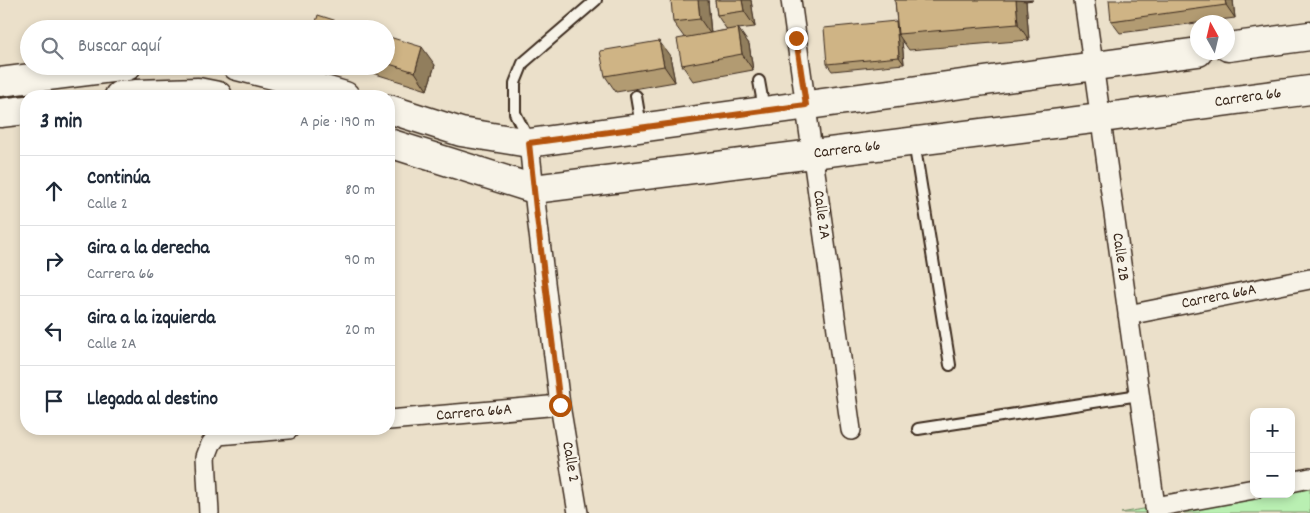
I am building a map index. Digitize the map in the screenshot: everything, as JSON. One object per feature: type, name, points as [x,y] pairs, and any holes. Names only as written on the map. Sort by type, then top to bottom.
[{"type":"main road","points":[[1235,47],[1310,36]]},
{"type":"main road","points":[[395,111],[461,132],[529,143],[1190,53]]},
{"type":"main road","points":[[0,82],[56,75]]},
{"type":"main road","points":[[273,75],[325,90]]},
{"type":"main road","name":"Carrera 66","points":[[395,146],[534,189],[1310,90]]},
{"type":"main road","points":[[0,114],[20,111]]},
{"type":"street","name":"Calle 2A","points":[[791,0],[851,430]]},
{"type":"street","name":"Calle 2B","points":[[1084,0],[1156,510]]},
{"type":"street","name":"Calle 2","points":[[529,143],[560,405],[578,513]]},
{"type":"street","name":"Carrera 66A","points":[[1128,315],[1310,279]]},
{"type":"street","name":"Carrera 66A","points":[[395,419],[560,405]]},
{"type":"street","points":[[208,513],[206,457],[211,444],[218,435]]},
{"type":"street","points":[[1295,481],[1310,478]]},
{"type":"street","points":[[1156,510],[1250,490]]},
{"type":"lane","points":[[529,143],[515,113],[515,83],[523,63],[596,0]]},
{"type":"lane","points":[[759,81],[764,110]]},
{"type":"lane","points":[[636,96],[641,127]]},
{"type":"lane","points":[[914,142],[950,365]]},
{"type":"lane","points":[[918,429],[1139,396]]},
{"type":"green space","points":[[1310,478],[1310,513],[1121,513],[1250,490],[1250,498],[1295,498],[1295,481]]},
{"type":"building","points":[[671,0],[698,0],[700,19],[673,22]]},
{"type":"building","points":[[715,0],[742,0],[744,11],[717,15]]},
{"type":"building","points":[[895,0],[1016,0],[1018,24],[898,34]]},
{"type":"building","points":[[1109,0],[1225,0],[1226,5],[1111,21]]},
{"type":"building","points":[[318,15],[334,20],[317,20]]},
{"type":"building","points":[[896,21],[899,57],[827,64],[824,28]]},
{"type":"building","points":[[738,28],[742,54],[682,65],[677,39]]},
{"type":"building","points":[[395,39],[422,47],[415,72],[395,66]]},
{"type":"building","points":[[659,41],[664,66],[605,76],[600,51]]},
{"type":"route","points":[[560,405],[529,143],[806,105],[796,38]]}]
